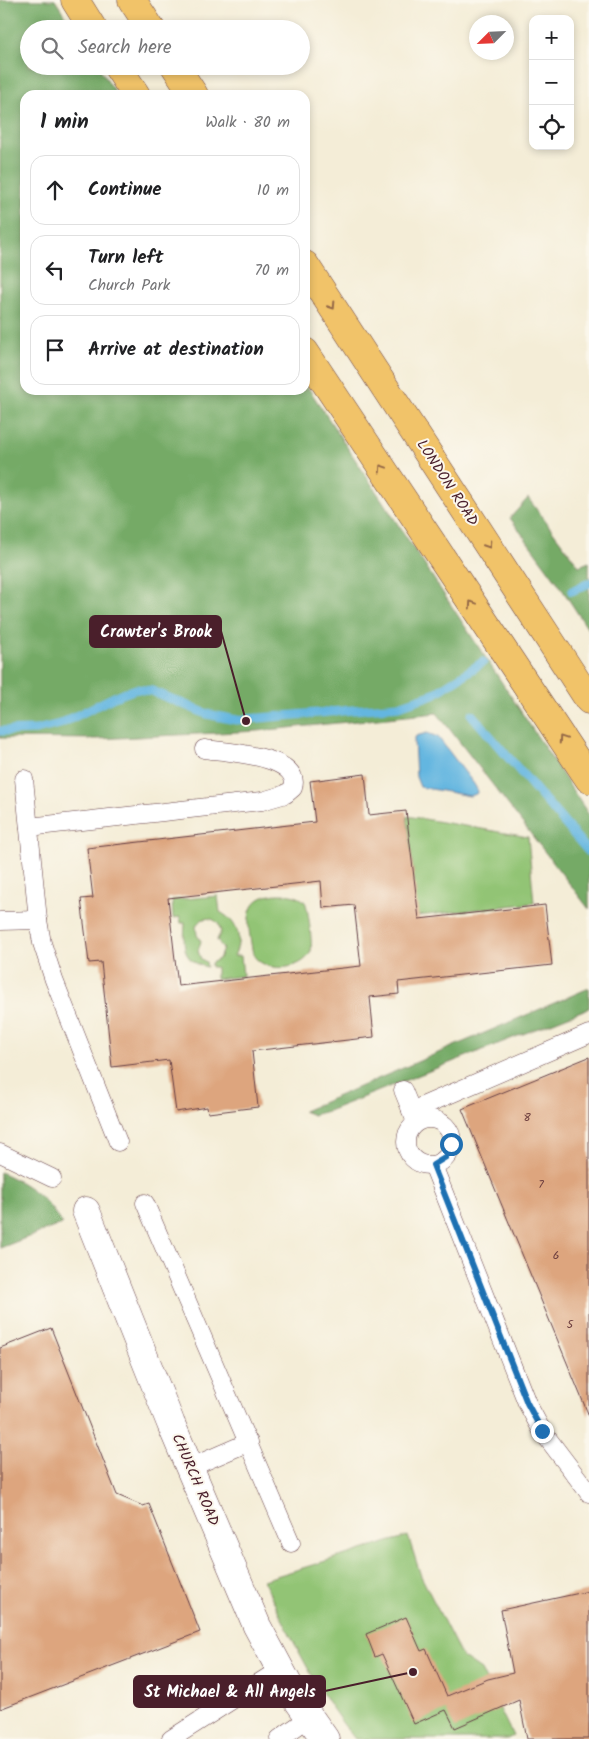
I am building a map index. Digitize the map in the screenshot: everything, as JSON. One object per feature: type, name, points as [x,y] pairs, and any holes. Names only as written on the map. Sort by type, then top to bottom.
[{"type":"main road","points":[[75,0],[87,20]]},
{"type":"main road","points":[[132,0],[145,20]]},
{"type":"main road","points":[[123,75],[133,90]]},
{"type":"main road","points":[[181,75],[191,90]]},
{"type":"main road","name":"LONDON ROAD","points":[[310,273],[589,700]]},
{"type":"main road","points":[[310,360],[589,779]]},
{"type":"street","name":"CHURCH ROAD","points":[[86,1211],[189,1468],[257,1626],[280,1670],[317,1728]]},
{"type":"lane","points":[[29,827],[262,801],[286,794],[293,788],[292,776],[286,768],[276,762],[258,757],[204,749]]},
{"type":"lane","points":[[24,779],[42,943],[54,980],[118,1142]]},
{"type":"lane","points":[[0,921],[38,920]]},
{"type":"lane","points":[[403,1090],[414,1117],[437,1121],[448,1130],[451,1137],[451,1144],[446,1157],[433,1165],[418,1162],[408,1151],[407,1135],[414,1117],[589,1034]]},
{"type":"lane","points":[[0,1153],[52,1178]]},
{"type":"lane","points":[[433,1165],[527,1403],[542,1431],[589,1493]]},
{"type":"lane","points":[[145,1203],[291,1543]]},
{"type":"lane","points":[[189,1468],[249,1442]]},
{"type":"lane","points":[[170,1739],[280,1670]]},
{"type":"lane","points":[[279,1739],[317,1728]]},
{"type":"green space","points":[[0,0],[55,0],[68,20],[20,20],[20,75],[104,75],[114,90],[20,90],[20,395],[310,395],[310,391],[589,815],[589,909],[437,713],[258,731],[97,739],[0,738]]},
{"type":"green space","points":[[528,498],[579,566],[589,562],[589,631],[558,583],[510,518]]},
{"type":"green space","points":[[407,816],[528,837],[534,903],[418,916]]},
{"type":"green space","points":[[284,894],[298,897],[305,902],[310,926],[311,951],[307,958],[300,963],[282,968],[265,964],[253,954],[249,921],[250,912],[254,904],[260,899],[270,895]]},
{"type":"green space","points":[[218,896],[220,912],[231,921],[237,931],[238,943],[234,956],[241,956],[243,976],[216,979],[216,967],[211,967],[211,963],[219,959],[223,949],[217,940],[221,931],[218,923],[212,919],[203,919],[196,926],[197,935],[201,941],[198,951],[201,959],[206,962],[207,967],[192,961],[188,956],[184,945],[185,923],[181,923],[180,917],[173,918],[172,900]]},
{"type":"green space","points":[[589,988],[589,1008],[328,1111],[313,1115],[303,1111]]},
{"type":"green space","points":[[0,1172],[19,1181],[35,1192],[49,1206],[62,1224],[0,1248]]},
{"type":"green space","points":[[408,1536],[421,1576],[462,1657],[481,1670],[513,1736],[507,1739],[355,1739],[316,1682],[263,1580]]},
{"type":"water","points":[[427,733],[438,737],[474,784],[478,791],[476,794],[470,796],[420,787],[416,777],[414,740],[416,736]]},
{"type":"building","points":[[365,774],[369,815],[406,811],[419,919],[545,905],[552,965],[398,982],[399,994],[370,997],[374,1037],[252,1051],[258,1107],[208,1113],[207,1107],[176,1112],[169,1060],[112,1067],[101,962],[89,963],[81,899],[93,898],[87,848],[315,822],[310,781]],"holes":[[[321,881],[323,908],[354,905],[361,966],[178,986],[168,898]]]},
{"type":"building","points":[[589,1057],[589,1416],[462,1109]]},
{"type":"building","points":[[51,1328],[117,1495],[143,1506],[149,1504],[200,1632],[0,1709],[0,1348]]},
{"type":"building","points":[[589,1591],[589,1739],[527,1739],[519,1700],[455,1728],[446,1710],[414,1724],[382,1654],[375,1657],[366,1634],[406,1617],[421,1651],[426,1649],[447,1696],[488,1679],[513,1673],[501,1610]]},
{"type":"waterway","points":[[572,591],[589,583]]},
{"type":"waterway","points":[[0,731],[36,730],[60,724],[114,697],[136,689],[152,691],[207,714],[236,720],[399,706],[434,694],[483,662]]},
{"type":"waterway","points":[[472,715],[589,852]]},
{"type":"place","name":"Crawter's Brook","points":[[246,721]]},
{"type":"place","name":"St Michael & All Angels","points":[[413,1672]]},
{"type":"route","points":[[451,1144],[450,1151],[446,1157],[433,1165],[527,1403],[542,1431]]}]
